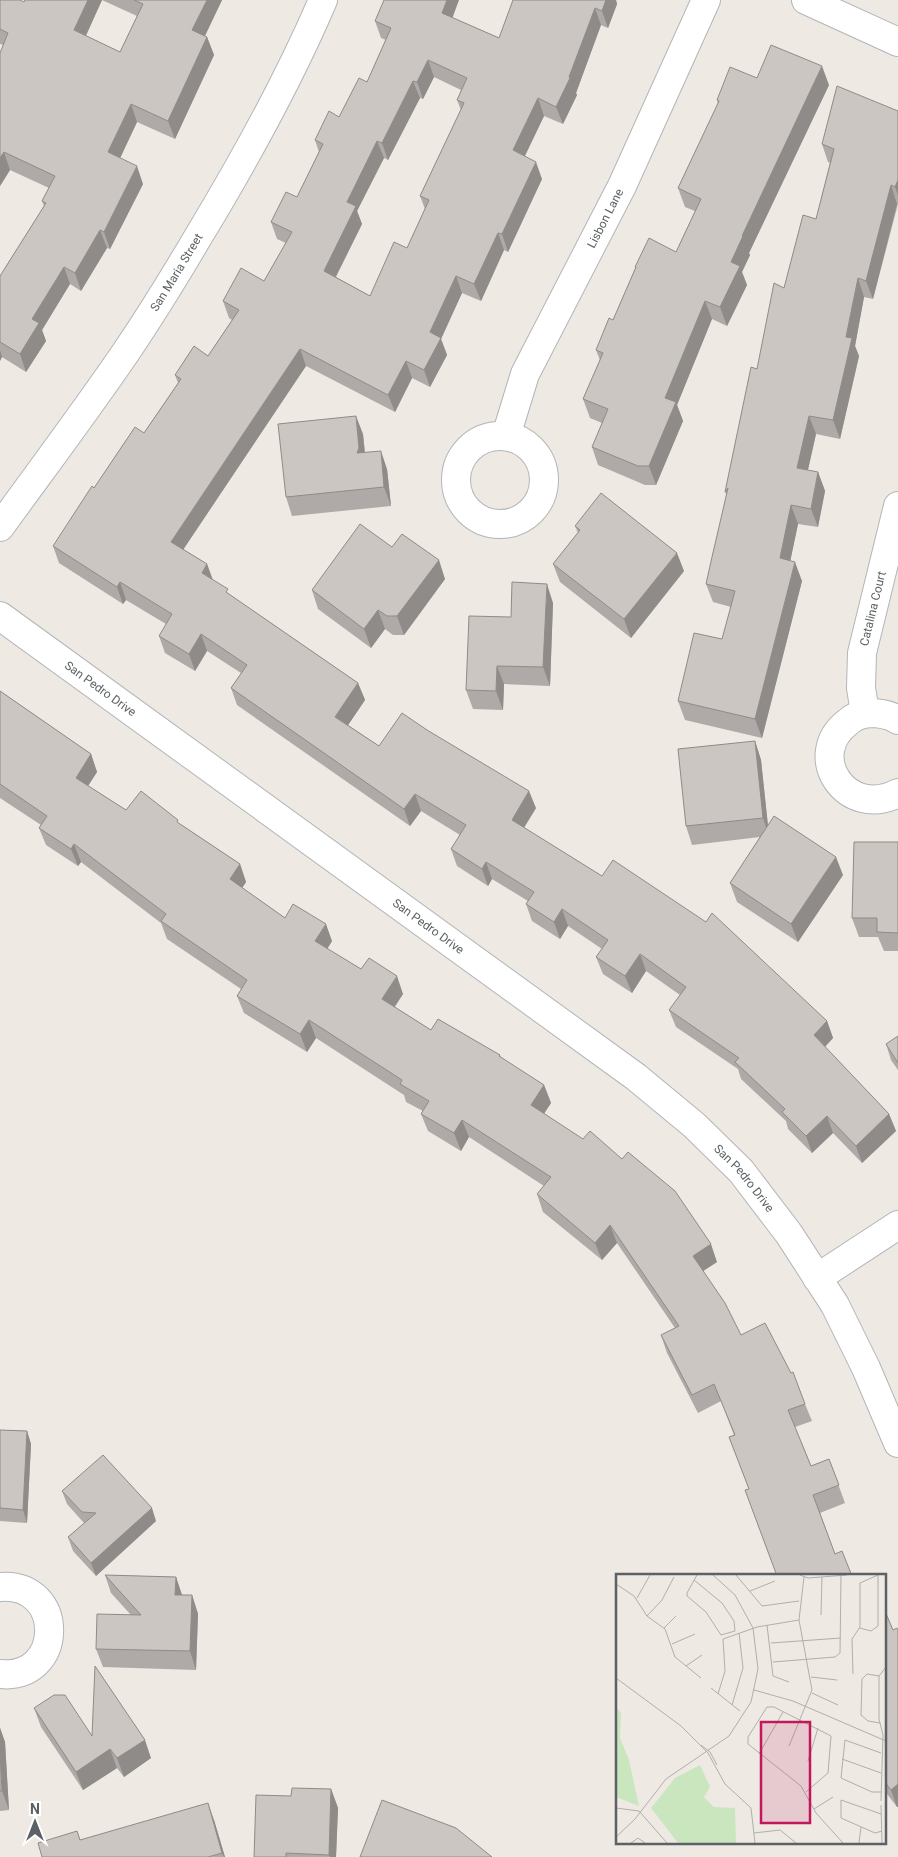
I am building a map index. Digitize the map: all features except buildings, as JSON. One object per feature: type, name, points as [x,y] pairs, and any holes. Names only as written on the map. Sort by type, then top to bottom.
[{"type":"street","name":"San Maria Street","points":[[0,528],[126,351],[181,265],[224,194],[270,111],[323,0]]},
{"type":"street","name":"Lisbon Lane","points":[[506,436],[524,374],[622,186],[706,0]]},
{"type":"street","points":[[806,0],[898,42]]},
{"type":"street","name":"Catalina Court","points":[[865,713],[861,688],[862,653],[898,506]]},
{"type":"street","name":"San Pedro Drive","points":[[0,616],[636,1077],[694,1125],[741,1172],[790,1234],[835,1305],[866,1368],[898,1443]]},
{"type":"street","points":[[898,720],[880,713],[865,713],[852,718],[841,727],[833,738],[830,751],[830,765],[835,778],[844,789],[856,796],[869,800],[883,799],[898,793]]},
{"type":"street","points":[[818,1278],[898,1225]]},
{"type":"street","points":[[0,1587],[9,1586],[23,1590],[35,1597],[44,1608],[49,1620],[50,1636],[46,1650],[36,1663],[24,1672],[8,1675],[0,1674]]}]
